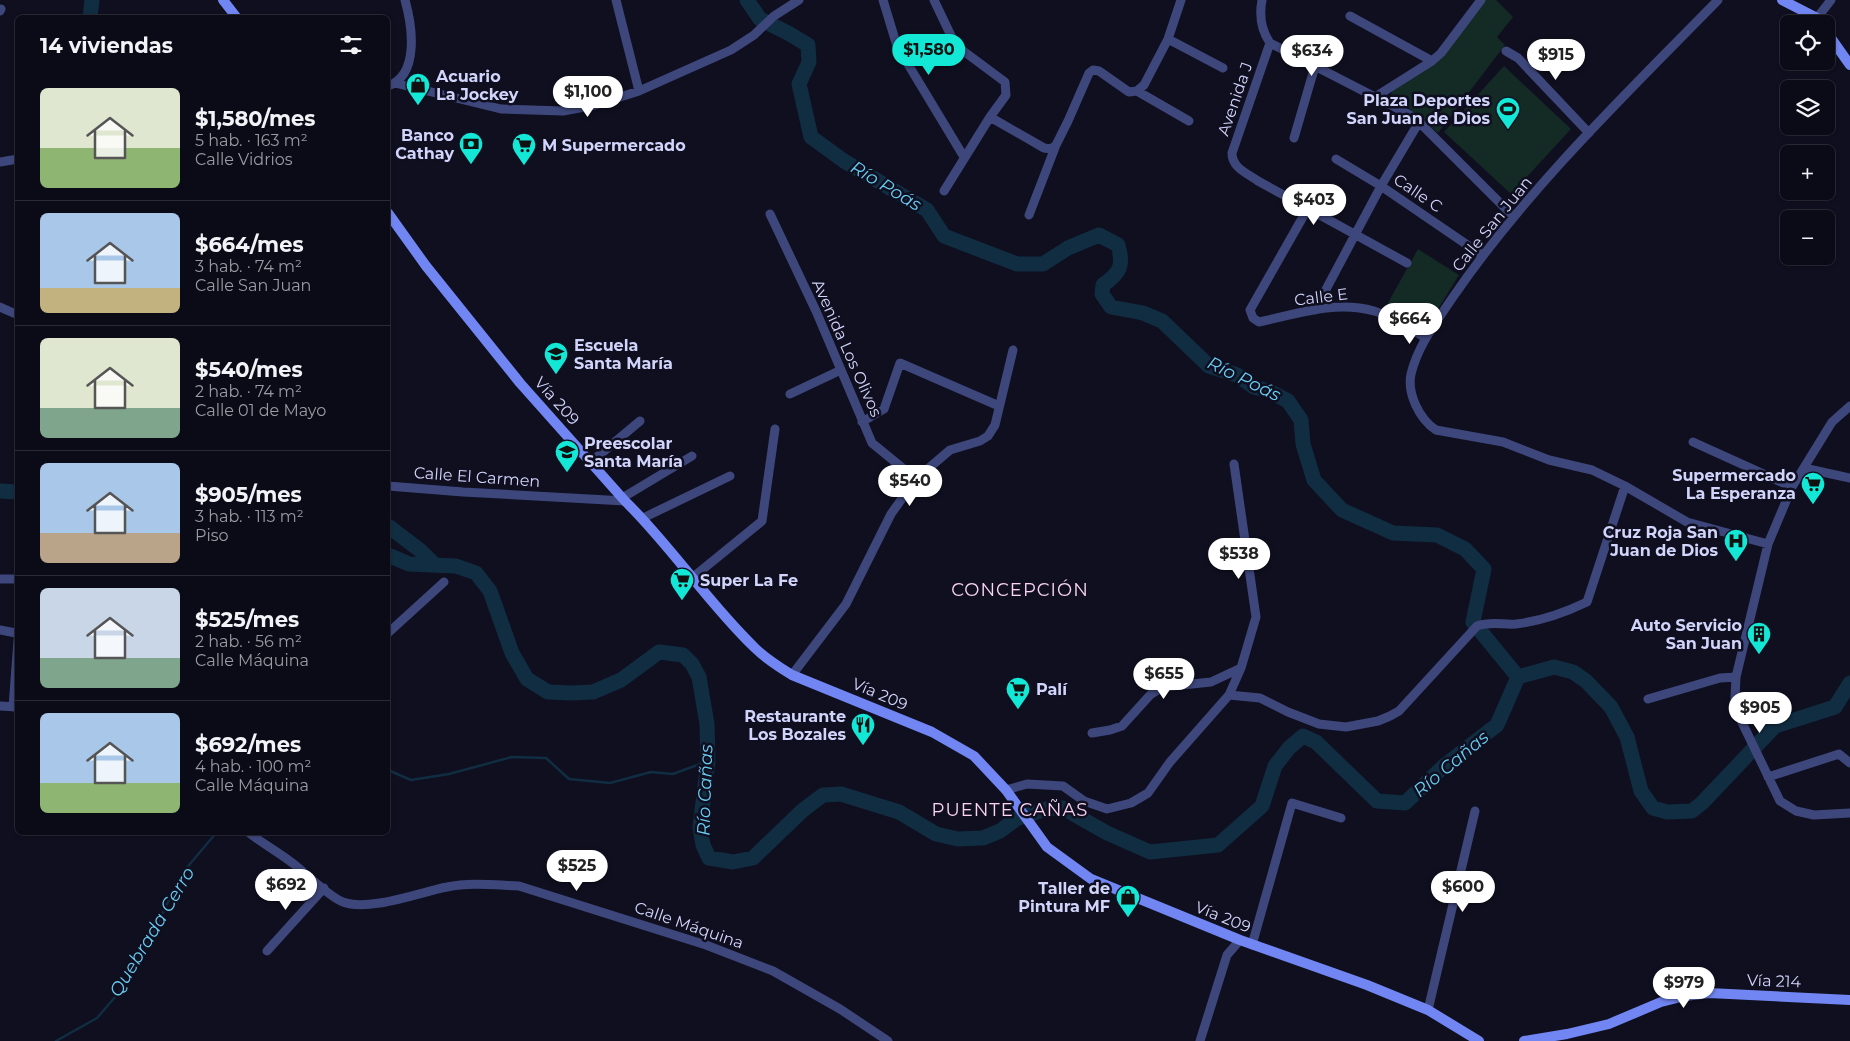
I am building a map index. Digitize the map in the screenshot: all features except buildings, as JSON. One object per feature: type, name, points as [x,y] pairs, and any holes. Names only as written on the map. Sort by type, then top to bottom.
[{"type":"main road","points":[[223,0],[235,15]]},
{"type":"main road","points":[[1782,0],[1808,15]]},
{"type":"main road","points":[[1835,44],[1850,65]]},
{"type":"main road","name":"Vía 209","points":[[392,226],[515,376],[643,518],[692,578],[755,649],[792,675],[932,732],[974,756],[1024,812],[1047,847],[1091,879],[1252,945],[1367,985],[1428,1010],[1463,1037],[1479,1041]]},
{"type":"main road","name":"Vía 214","points":[[1524,1041],[1567,1034],[1609,1024],[1661,1002],[1685,996],[1709,993],[1850,1000]]},
{"type":"street","points":[[391,84],[404,72],[412,50],[411,30],[405,0]]},
{"type":"street","points":[[616,0],[639,91]]},
{"type":"street","points":[[391,84],[501,109],[563,110],[587,106],[639,91],[731,50],[762,28],[774,16],[799,0]]},
{"type":"street","points":[[883,0],[897,46],[964,157]]},
{"type":"street","points":[[934,0],[954,42],[1005,82],[1006,95],[944,190]]},
{"type":"street","points":[[1029,215],[1056,145],[1089,73],[1093,70],[1099,71],[1129,92],[1137,90],[1144,85],[1168,39],[1181,0]]},
{"type":"street","points":[[1262,0],[1260,21],[1270,43],[1410,115],[1514,217]]},
{"type":"street","points":[[1375,97],[1432,61],[1441,53],[1481,0]]},
{"type":"street","name":"Calle San Juan","points":[[1718,0],[1589,133],[1482,255],[1426,338],[1411,375],[1413,395],[1419,414],[1426,424],[1436,430],[1504,442],[1549,460],[1592,470],[1625,486],[1687,522],[1768,544]]},
{"type":"street","points":[[1822,15],[1831,0]]},
{"type":"street","points":[[1350,16],[1432,61]]},
{"type":"street","points":[[1168,39],[1223,68]]},
{"type":"street","name":"Avenida J","points":[[1270,43],[1232,153],[1232,159],[1235,165],[1258,181],[1308,208]]},
{"type":"street","points":[[1506,51],[1518,58],[1589,133]]},
{"type":"street","points":[[1294,138],[1315,66]]},
{"type":"street","points":[[1137,90],[1189,121]]},
{"type":"street","points":[[990,117],[1044,148],[1051,149],[1056,145]]},
{"type":"street","points":[[1315,310],[1380,186],[1419,122]]},
{"type":"street","name":"Calle C","points":[[1336,159],[1380,186],[1482,255]]},
{"type":"street","points":[[0,162],[15,160]]},
{"type":"street","points":[[1308,208],[1407,262]]},
{"type":"street","name":"Calle E","points":[[1308,208],[1250,310],[1253,318],[1259,322],[1315,310],[1354,307],[1376,311],[1426,338]]},
{"type":"street","name":"Avenida Los Olivos","points":[[770,214],[816,311],[872,443],[916,479]]},
{"type":"street","points":[[0,307],[15,314]]},
{"type":"street","points":[[792,675],[846,604],[891,514],[916,479],[950,450],[980,441],[988,436],[995,425],[1013,350]]},
{"type":"street","points":[[862,422],[884,408],[900,363],[999,406]]},
{"type":"street","points":[[790,394],[841,370]]},
{"type":"street","points":[[1850,406],[1832,422],[1792,488],[1768,544],[1736,677],[1735,698],[1737,712],[1743,726],[1780,801],[1796,811],[1814,815],[1850,813]]},
{"type":"street","points":[[591,462],[640,421]]},
{"type":"street","points":[[692,578],[762,521],[775,429]]},
{"type":"street","points":[[1693,442],[1792,488]]},
{"type":"street","points":[[624,499],[692,456]]},
{"type":"street","points":[[1006,790],[1027,784],[1063,786],[1084,801],[1106,809],[1131,803],[1148,793],[1170,762],[1229,695],[1241,668],[1256,617],[1234,464]]},
{"type":"street","points":[[1804,468],[1850,478]]},
{"type":"street","points":[[643,518],[730,476]]},
{"type":"street","name":"Calle El Carmen","points":[[390,486],[463,492],[624,499]]},
{"type":"street","points":[[1229,695],[1260,698],[1288,712],[1319,724],[1346,727],[1378,721],[1390,716],[1399,711],[1478,626],[1487,623],[1515,624],[1557,616],[1587,602],[1625,486]]},
{"type":"street","points":[[0,579],[15,579]]},
{"type":"street","points":[[390,631],[444,582]]},
{"type":"street","points":[[0,630],[13,631],[15,634]]},
{"type":"street","points":[[1092,733],[1122,726],[1151,694],[1163,687],[1210,682],[1241,668]]},
{"type":"street","points":[[1648,699],[1720,678],[1736,677]]},
{"type":"street","points":[[0,706],[15,707]]},
{"type":"street","points":[[1768,777],[1839,754],[1850,763]]},
{"type":"street","points":[[1252,945],[1292,803],[1341,818]]},
{"type":"street","points":[[1428,1010],[1475,811]]},
{"type":"street","name":"Calle Máquina","points":[[252,835],[341,902],[355,905],[395,900],[455,886],[493,884],[519,886],[706,944],[773,971],[840,1009],[888,1041]]},
{"type":"street","points":[[267,951],[324,888]]},
{"type":"street","points":[[1200,1041],[1228,955],[1240,940]]},
{"type":"green space","points":[[1485,0],[1496,0],[1513,17],[1497,37],[1505,45],[1438,133],[1408,107],[1390,99],[1392,90],[1449,47]]},
{"type":"green space","name":"Plaza Deportes San Juan de Dios","points":[[1504,66],[1571,129],[1511,194],[1444,132]]},
{"type":"green space","points":[[1418,249],[1459,275],[1424,332],[1384,310]]},
{"type":"waterway","points":[[90,15],[92,0]]},
{"type":"waterway","name":"Río Poás","points":[[747,0],[760,19],[808,45],[809,62],[799,84],[811,137],[844,161],[927,210],[944,236],[1017,264],[1043,264],[1068,248],[1099,235],[1118,245],[1121,258],[1119,268],[1117,273],[1103,285],[1102,294],[1111,307],[1143,313],[1162,321],[1209,366],[1237,375],[1254,387],[1269,391],[1288,401],[1301,420],[1303,444],[1314,480],[1342,510],[1393,533],[1437,535],[1465,549],[1484,569],[1473,622],[1518,677]]},
{"type":"waterway","name":"Río Cañas","points":[[0,491],[15,492]]},
{"type":"waterway","points":[[390,528],[421,551],[434,564]]},
{"type":"waterway","name":"Río Cañas","points":[[390,556],[409,564],[456,566],[476,573],[490,591],[512,653],[527,679],[548,692],[593,692],[621,680],[659,652],[683,655],[692,664],[699,677],[707,724],[708,761],[700,827],[703,845],[709,858],[733,862],[753,858],[803,810],[823,795],[841,794],[899,812],[936,834],[958,839],[983,838],[1000,831],[1016,819],[1046,809],[1063,808],[1107,833],[1150,852],[1218,845],[1262,806],[1275,766],[1289,748],[1303,736],[1316,742],[1377,801],[1405,803],[1444,766],[1497,725],[1518,677]]},
{"type":"waterway","name":"Río Cañas","points":[[1518,677],[1554,667],[1573,672],[1586,681],[1611,707],[1627,737],[1641,791],[1653,808],[1667,812],[1692,811],[1702,803],[1775,726],[1835,707],[1850,683]]},
{"type":"waterway","name":"Quebrada Cerro","points":[[390,771],[411,780],[449,774],[512,757],[546,758],[569,779],[610,783],[651,772],[673,774],[708,761]]},
{"type":"waterway","name":"Quebrada Cerro","points":[[56,1041],[97,1018],[122,989],[142,957],[175,887],[189,865],[214,835]]},
{"type":"place","name":"Acuario La Jockey","points":[[418,106]]},
{"type":"place","name":"Plaza Deportes San Juan de Dios","points":[[1508,130]]},
{"type":"place","name":"Banco Cathay","points":[[471,165]]},
{"type":"place","name":"M Supermercado","points":[[524,166]]},
{"type":"place","name":"Escuela Santa María","points":[[556,375]]},
{"type":"place","name":"Preescolar Santa María","points":[[567,473]]},
{"type":"place","name":"Supermercado La Esperanza","points":[[1813,505]]},
{"type":"place","name":"Cruz Roja San Juan de Dios","points":[[1736,562]]},
{"type":"place","name":"Super La Fe","points":[[682,601]]},
{"type":"place","name":"Auto Servicio San Juan","points":[[1759,655]]},
{"type":"place","name":"Palí","points":[[1018,710]]},
{"type":"place","name":"Restaurante Los Bozales","points":[[863,746]]},
{"type":"place","name":"Taller de Pintura MF","points":[[1128,918]]},
{"type":"district","name":"CONCEPCIÓN","points":[[1020,590]]},
{"type":"district","name":"PUENTE CAÑAS","points":[[1010,810]]}]
